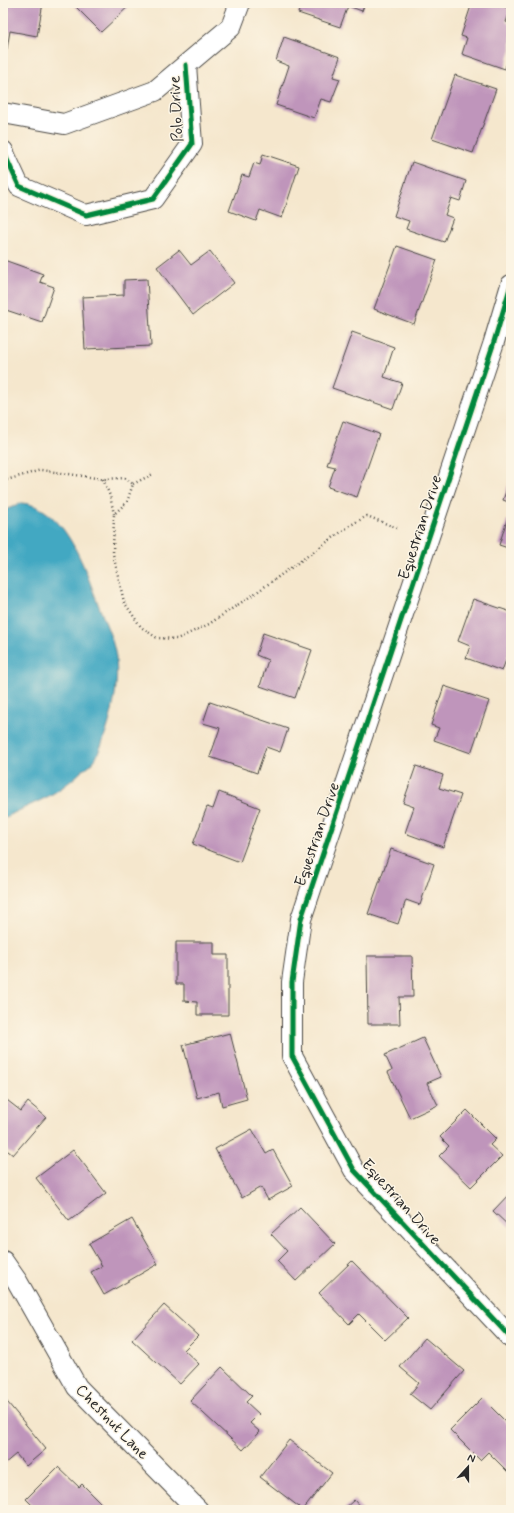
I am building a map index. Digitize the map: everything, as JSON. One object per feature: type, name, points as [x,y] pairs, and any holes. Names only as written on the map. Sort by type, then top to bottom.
[{"type":"street","name":"Polo Drive","points":[[3,113],[64,124],[155,91],[231,27],[240,3]]},
{"type":"street","name":"Polo Drive","points":[[3,151],[19,186],[86,215],[153,199],[192,144],[186,65]]},
{"type":"street","name":"Equestrian Drive","points":[[511,285],[491,352],[301,919],[292,982],[292,1056],[354,1170],[511,1338]]},
{"type":"street","name":"Chestnut Lane","points":[[3,1261],[17,1281],[77,1387],[198,1510]]},
{"type":"path","points":[[3,481],[42,470],[103,479],[125,478],[133,484]]},
{"type":"path","points":[[114,514],[127,502],[133,484],[154,474]]},
{"type":"path","points":[[103,479],[110,496],[114,514],[113,554],[124,602],[142,627],[157,638],[177,639],[209,624],[257,592],[351,525],[367,516],[397,528]]},
{"type":"water","points":[[21,503],[37,507],[51,516],[63,528],[81,560],[112,639],[117,669],[116,691],[109,723],[95,760],[71,781],[53,793],[3,819],[3,511]]},
{"type":"building","points":[[3,3],[43,3],[37,36],[10,31],[7,49],[3,48]]},
{"type":"building","points":[[72,3],[132,3],[101,32]]},
{"type":"building","points":[[302,3],[365,3],[362,11],[348,6],[340,27],[298,13]]},
{"type":"building","points":[[472,3],[493,3],[511,9],[506,22],[511,24],[511,49],[505,69],[462,54],[467,38],[461,36]]},
{"type":"building","points":[[284,37],[340,57],[333,77],[340,79],[331,102],[321,99],[314,118],[276,105],[289,66],[276,61]]},
{"type":"building","points":[[455,75],[496,89],[473,153],[432,139]]},
{"type":"building","points":[[263,154],[299,166],[282,218],[260,210],[256,221],[229,211],[242,175],[249,177],[254,163],[260,165]]},
{"type":"building","points":[[412,162],[466,181],[460,201],[451,198],[445,215],[453,218],[444,242],[406,229],[409,221],[394,216]]},
{"type":"building","points":[[397,246],[437,260],[414,324],[374,309]]},
{"type":"building","points":[[179,250],[191,265],[210,251],[234,283],[193,315],[157,267]]},
{"type":"building","points":[[4,260],[43,274],[40,282],[54,287],[42,322],[3,309]]},
{"type":"building","points":[[147,279],[151,346],[85,349],[82,297],[124,295],[124,280]]},
{"type":"building","points":[[352,332],[394,347],[384,377],[402,383],[393,409],[332,388]]},
{"type":"building","points":[[343,421],[379,434],[357,497],[328,487],[335,467],[327,465]]},
{"type":"building","points":[[511,480],[511,503],[503,500]]},
{"type":"building","points":[[507,520],[511,521],[511,549],[499,545]]},
{"type":"building","points":[[473,599],[511,612],[511,624],[509,630],[511,631],[511,646],[502,671],[466,658],[470,646],[458,641]]},
{"type":"building","points":[[263,633],[312,650],[295,698],[260,686],[268,660],[256,655]]},
{"type":"building","points":[[444,686],[489,701],[471,753],[434,740],[439,728],[431,725]]},
{"type":"building","points":[[210,702],[288,729],[280,752],[266,747],[257,773],[210,757],[220,728],[203,723]]},
{"type":"building","points":[[416,766],[443,775],[439,788],[461,795],[443,847],[405,833],[414,807],[403,803]]},
{"type":"building","points":[[219,792],[260,808],[240,862],[193,844],[207,807],[213,809]]},
{"type":"building","points":[[391,849],[434,864],[420,905],[406,900],[398,924],[368,914]]},
{"type":"building","points":[[176,942],[214,942],[214,955],[228,955],[228,1015],[197,1015],[197,1002],[184,1001],[184,984],[176,984]]},
{"type":"building","points":[[367,956],[412,956],[413,997],[399,997],[400,1024],[368,1024]]},
{"type":"building","points":[[230,1033],[247,1099],[222,1106],[219,1092],[197,1098],[183,1045]]},
{"type":"building","points":[[423,1038],[441,1077],[427,1083],[438,1105],[410,1118],[388,1072],[392,1070],[385,1055]]},
{"type":"building","points":[[3,1097],[21,1111],[28,1102],[46,1117],[13,1155],[3,1147]]},
{"type":"building","points":[[467,1110],[496,1139],[490,1145],[502,1156],[471,1187],[439,1156],[449,1146],[440,1137]]},
{"type":"building","points":[[252,1129],[266,1154],[273,1150],[293,1186],[268,1200],[261,1187],[242,1198],[215,1149]]},
{"type":"building","points":[[73,1150],[106,1193],[69,1221],[36,1178]]},
{"type":"building","points":[[511,1192],[511,1228],[493,1211]]},
{"type":"building","points":[[300,1207],[335,1244],[296,1281],[277,1261],[287,1251],[271,1234]]},
{"type":"building","points":[[132,1219],[158,1264],[104,1295],[91,1272],[102,1266],[89,1244]]},
{"type":"building","points":[[352,1261],[408,1318],[385,1340],[359,1314],[349,1324],[319,1293]]},
{"type":"building","points":[[164,1305],[198,1336],[184,1350],[199,1364],[180,1384],[132,1340]]},
{"type":"building","points":[[425,1338],[464,1371],[430,1410],[410,1394],[419,1383],[400,1367]]},
{"type":"building","points":[[222,1367],[252,1396],[246,1402],[259,1414],[250,1423],[260,1432],[243,1450],[190,1401]]},
{"type":"building","points":[[3,1397],[46,1449],[26,1466],[16,1454],[3,1465]]},
{"type":"building","points":[[482,1398],[511,1427],[511,1475],[488,1452],[480,1460],[450,1430]]},
{"type":"building","points":[[289,1440],[332,1473],[303,1510],[260,1477]]},
{"type":"building","points":[[58,1467],[79,1487],[82,1484],[108,1510],[37,1510],[26,1499]]},
{"type":"building","points":[[354,1500],[363,1510],[343,1510]]},
{"type":"cycle path","points":[[3,151],[19,186],[86,215],[153,199],[192,144],[186,65]]},
{"type":"cycle path","points":[[511,285],[493,345],[301,919],[292,982],[292,1056],[354,1170],[511,1338]]}]
